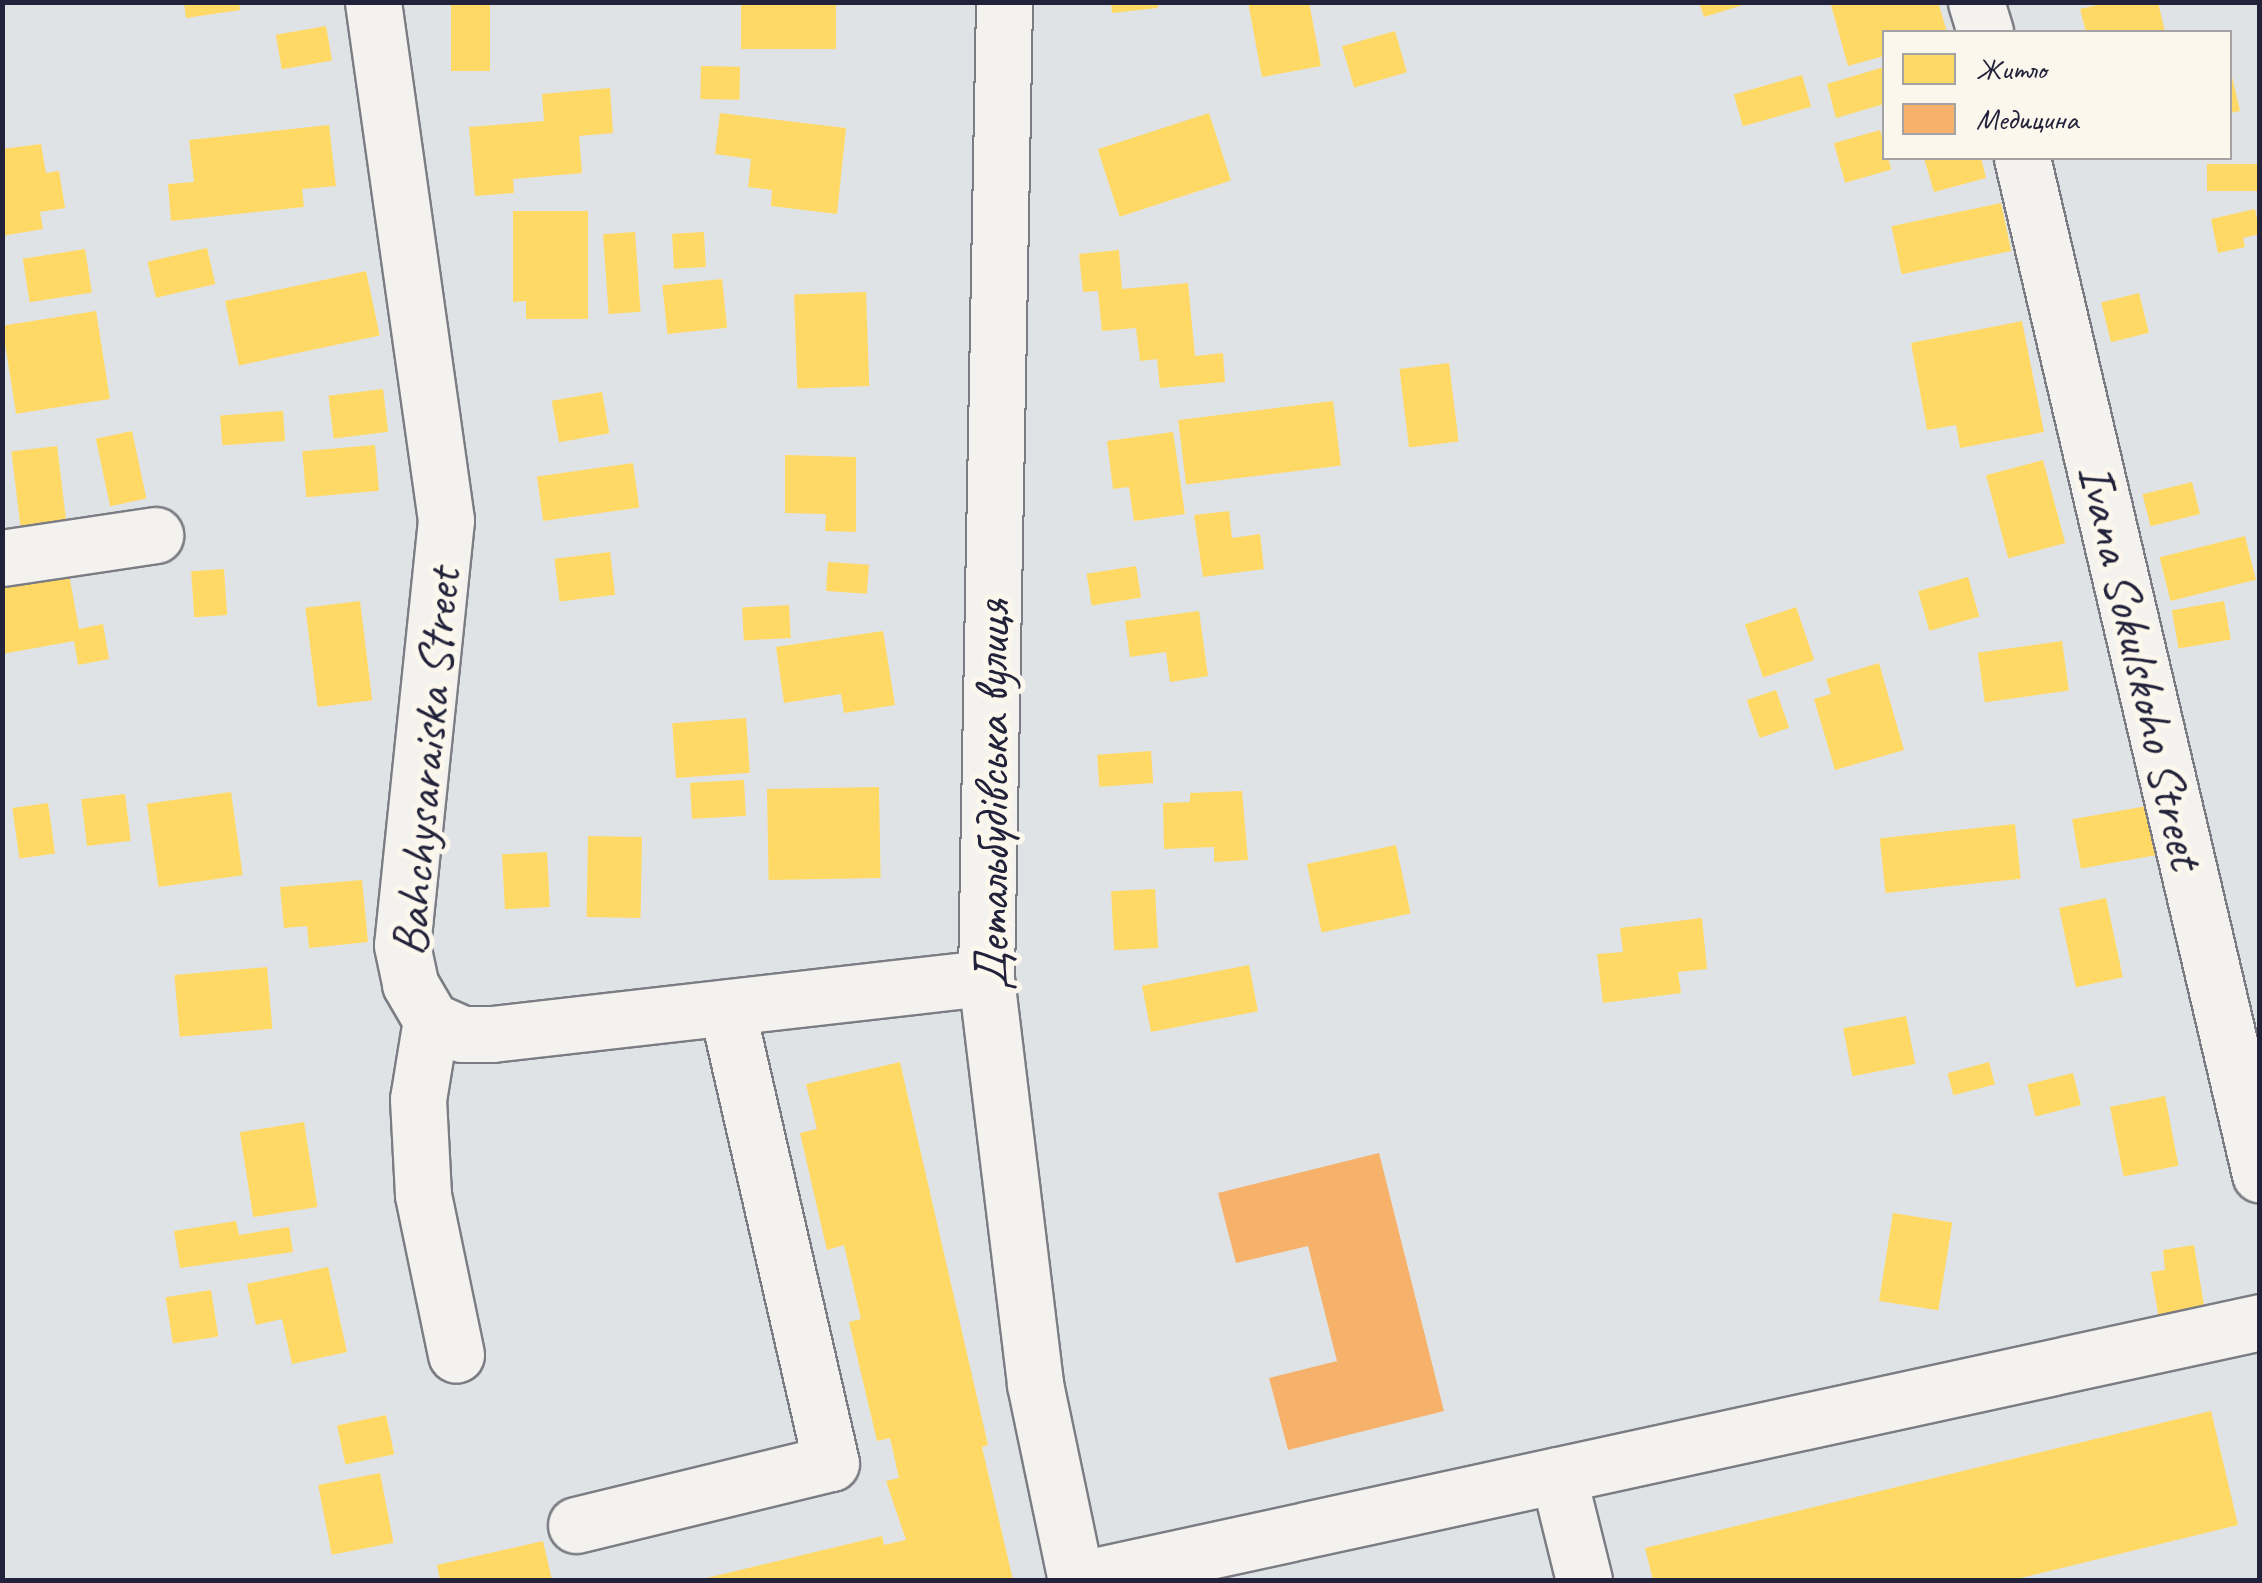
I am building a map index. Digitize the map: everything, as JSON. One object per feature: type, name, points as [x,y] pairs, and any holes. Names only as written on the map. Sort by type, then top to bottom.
[{"type":"street","name":"Bahchysaraiska Street","points":[[373,2],[446,520],[402,945],[410,984],[431,1020],[462,1034],[492,1034],[986,978]]},
{"type":"street","name":"Детальбудівська вулиця","points":[[1004,2],[986,978],[1035,1384],[1076,1580]]},
{"type":"street","points":[[1976,2],[1984,30]]},
{"type":"street","name":"Ivana Sokulskoho Street","points":[[2022,160],[2260,1174]]},
{"type":"street","points":[[2,558],[156,535]]},
{"type":"street","points":[[576,1525],[831,1463],[727,1008]]},
{"type":"street","points":[[431,1020],[418,1099],[423,1194],[456,1355]]},
{"type":"street","points":[[1076,1580],[2260,1322]]},
{"type":"street","points":[[1558,1475],[1584,1580]]},
{"type":"building: Житло","points":[[184,2],[239,2],[240,10],[186,18]]},
{"type":"building: Житло","points":[[451,2],[490,2],[490,71],[451,71]]},
{"type":"building: Житло","points":[[741,2],[836,2],[836,49],[741,49]]},
{"type":"building: Житло","points":[[1111,2],[1157,2],[1158,8],[1112,13]]},
{"type":"building: Житло","points":[[1248,2],[1309,2],[1321,66],[1262,77]]},
{"type":"building: Житло","points":[[1699,2],[1750,2],[1750,3],[1704,17]]},
{"type":"building: Житло","points":[[1938,2],[1946,30],[1882,30],[1882,57],[1848,66],[1831,5]]},
{"type":"building: Житло","points":[[2110,2],[2158,2],[2165,30],[2085,30],[2080,9]]},
{"type":"building: Житло","points":[[326,26],[332,60],[282,69],[276,35]]},
{"type":"building: Житло","points":[[1395,31],[1407,72],[1354,87],[1342,46]]},
{"type":"building: Житло","points":[[701,66],[740,67],[739,100],[700,99]]},
{"type":"building: Житло","points":[[1882,68],[1882,105],[1836,118],[1827,84]]},
{"type":"building: Житло","points":[[1802,75],[1811,107],[1743,126],[1734,95]]},
{"type":"building: Житло","points":[[2232,77],[2240,111],[2232,113]]},
{"type":"building: Житло","points":[[610,88],[613,133],[579,136],[582,173],[513,179],[514,193],[475,196],[469,127],[544,121],[542,94]]},
{"type":"building: Житло","points":[[720,113],[846,128],[837,214],[771,206],[772,190],[748,187],[751,159],[715,154]]},
{"type":"building: Житло","points":[[1209,113],[1231,181],[1120,217],[1098,149]]},
{"type":"building: Житло","points":[[329,125],[336,186],[302,189],[304,207],[171,221],[168,184],[194,182],[189,140]]},
{"type":"building: Житло","points":[[1880,130],[1882,160],[1889,160],[1891,169],[1845,183],[1834,143]]},
{"type":"building: Житло","points":[[41,144],[46,173],[59,171],[65,208],[40,212],[43,229],[2,236],[2,149]]},
{"type":"building: Житло","points":[[1925,160],[1982,160],[1986,178],[1934,192]]},
{"type":"building: Житло","points":[[2207,164],[2260,164],[2260,191],[2207,191]]},
{"type":"building: Житло","points":[[2001,203],[2011,251],[1902,274],[1891,226]]},
{"type":"building: Житло","points":[[2255,209],[2260,234],[2243,238],[2245,247],[2218,253],[2211,219]]},
{"type":"building: Житло","points":[[513,211],[588,211],[588,319],[526,319],[526,301],[513,302]]},
{"type":"building: Житло","points":[[635,232],[641,312],[609,314],[603,234]]},
{"type":"building: Житло","points":[[704,232],[706,267],[674,269],[672,234]]},
{"type":"building: Житло","points":[[207,248],[215,284],[156,298],[148,262]]},
{"type":"building: Житло","points":[[85,249],[92,292],[30,302],[23,259]]},
{"type":"building: Житло","points":[[1119,250],[1122,289],[1188,283],[1195,356],[1223,353],[1225,382],[1160,388],[1157,359],[1140,361],[1136,328],[1102,331],[1098,291],[1083,292],[1079,254]]},
{"type":"building: Житло","points":[[366,271],[380,336],[239,365],[225,301]]},
{"type":"building: Житло","points":[[722,279],[727,328],[667,334],[662,285]]},
{"type":"building: Житло","points":[[866,292],[869,386],[797,388],[794,295]]},
{"type":"building: Житло","points":[[2139,293],[2149,333],[2111,342],[2101,302]]},
{"type":"building: Житло","points":[[96,311],[110,399],[16,414],[2,326]]},
{"type":"building: Житло","points":[[2022,321],[2044,432],[1960,448],[1956,425],[1927,430],[1911,343]]},
{"type":"building: Житло","points":[[1449,363],[1459,441],[1409,448],[1399,369]]},
{"type":"building: Житло","points":[[383,389],[388,432],[334,438],[328,396]]},
{"type":"building: Житло","points":[[602,392],[609,433],[559,442],[552,401]]},
{"type":"building: Житло","points":[[1333,401],[1341,466],[1186,485],[1178,420]]},
{"type":"building: Житло","points":[[283,411],[285,441],[222,445],[220,415]]},
{"type":"building: Житло","points":[[132,431],[146,498],[110,506],[96,439]]},
{"type":"building: Житло","points":[[1173,432],[1185,514],[1134,521],[1129,487],[1113,489],[1107,441]]},
{"type":"building: Житло","points":[[375,445],[379,491],[306,497],[302,451]]},
{"type":"building: Житло","points":[[57,446],[66,521],[21,527],[11,452]]},
{"type":"building: Житло","points":[[785,455],[856,457],[856,532],[825,531],[826,514],[785,513]]},
{"type":"building: Житло","points":[[2043,460],[2065,543],[2008,558],[1986,475]]},
{"type":"building: Житло","points":[[633,463],[639,508],[543,521],[537,476]]},
{"type":"building: Житло","points":[[2192,482],[2200,514],[2150,526],[2143,494]]},
{"type":"building: Житло","points":[[1229,511],[1232,538],[1260,534],[1264,569],[1203,577],[1194,515]]},
{"type":"building: Житло","points":[[2245,536],[2256,580],[2171,601],[2160,557]]},
{"type":"building: Житло","points":[[610,552],[615,595],[560,602],[554,559]]},
{"type":"building: Житло","points":[[828,562],[869,565],[867,594],[826,591]]},
{"type":"building: Житло","points":[[1136,566],[1141,598],[1092,605],[1087,574]]},
{"type":"building: Житло","points":[[68,569],[79,629],[103,624],[109,659],[78,665],[74,641],[2,654],[2,581]]},
{"type":"building: Житло","points":[[224,569],[227,615],[194,617],[191,571]]},
{"type":"building: Житло","points":[[1968,577],[1979,616],[1929,631],[1918,591]]},
{"type":"building: Житло","points":[[360,601],[372,700],[318,707],[305,608]]},
{"type":"building: Житло","points":[[2224,601],[2231,639],[2179,649],[2172,610]]},
{"type":"building: Житло","points":[[789,605],[791,638],[744,640],[742,607]]},
{"type":"building: Житло","points":[[1796,607],[1814,660],[1763,678],[1745,625]]},
{"type":"building: Житло","points":[[1199,611],[1208,676],[1170,682],[1166,652],[1130,657],[1125,621]]},
{"type":"building: Житло","points":[[883,631],[895,705],[844,713],[841,694],[784,703],[776,647]]},
{"type":"building: Житло","points":[[2062,641],[2069,691],[1985,702],[1978,653]]},
{"type":"building: Житло","points":[[1879,663],[1904,750],[1835,770],[1814,699],[1831,694],[1826,679]]},
{"type":"building: Житло","points":[[1776,690],[1789,728],[1760,738],[1747,700]]},
{"type":"building: Житло","points":[[746,718],[750,773],[676,778],[672,723]]},
{"type":"building: Житло","points":[[1151,751],[1153,783],[1099,787],[1097,755]]},
{"type":"building: Житло","points":[[744,780],[746,816],[692,819],[690,783]]},
{"type":"building: Житло","points":[[879,787],[881,878],[769,880],[767,789]]},
{"type":"building: Житло","points":[[1242,791],[1248,860],[1214,862],[1214,847],[1164,849],[1163,803],[1190,802],[1190,793]]},
{"type":"building: Житло","points":[[231,792],[243,875],[159,887],[147,804]]},
{"type":"building: Житло","points":[[125,794],[131,841],[87,846],[81,799]]},
{"type":"building: Житло","points":[[48,803],[55,854],[19,859],[12,808]]},
{"type":"building: Житло","points":[[2147,806],[2156,855],[2081,868],[2072,819]]},
{"type":"building: Житло","points":[[2015,824],[2021,879],[1885,893],[1880,838]]},
{"type":"building: Житло","points":[[588,836],[642,837],[641,918],[587,917]]},
{"type":"building: Житло","points":[[1396,845],[1411,913],[1322,932],[1307,864]]},
{"type":"building: Житло","points":[[547,852],[550,907],[505,909],[502,854]]},
{"type":"building: Житло","points":[[362,880],[368,942],[309,948],[307,926],[284,928],[280,887]]},
{"type":"building: Житло","points":[[1155,889],[1158,948],[1114,950],[1111,891]]},
{"type":"building: Житло","points":[[2106,898],[2123,977],[2076,987],[2059,908]]},
{"type":"building: Житло","points":[[1702,918],[1707,969],[1678,972],[1681,993],[1603,1003],[1597,954],[1623,952],[1620,928]]},
{"type":"building: Житло","points":[[1249,965],[1258,1011],[1151,1032],[1142,986]]},
{"type":"building: Житло","points":[[267,967],[272,1029],[180,1037],[174,975]]},
{"type":"building: Житло","points":[[1906,1016],[1915,1064],[1853,1076],[1843,1028]]},
{"type":"building: Житло","points":[[900,1062],[988,1445],[982,1447],[1013,1580],[698,1580],[882,1536],[884,1545],[906,1540],[886,1481],[899,1478],[890,1438],[877,1441],[849,1322],[861,1319],[844,1245],[827,1250],[800,1133],[817,1129],[806,1084]]},
{"type":"building: Житло","points":[[1989,1062],[1995,1084],[1953,1095],[1947,1073]]},
{"type":"building: Житло","points":[[2073,1073],[2081,1105],[2035,1116],[2027,1084]]},
{"type":"building: Житло","points":[[2165,1096],[2179,1166],[2124,1176],[2110,1107]]},
{"type":"building: Житло","points":[[304,1122],[317,1207],[253,1217],[240,1132]]},
{"type":"building: Житло","points":[[1893,1213],[1952,1222],[1938,1310],[1879,1301]]},
{"type":"building: Житло","points":[[236,1221],[239,1235],[289,1227],[293,1252],[180,1268],[174,1231]]},
{"type":"building: Житло","points":[[2194,1245],[2207,1323],[2161,1331],[2151,1272],[2165,1270],[2163,1250]]},
{"type":"building: Житло","points":[[328,1267],[347,1352],[292,1364],[282,1319],[256,1325],[247,1284]]},
{"type":"building: Житло","points":[[211,1290],[218,1336],[173,1344],[166,1297]]},
{"type":"building: Житло","points":[[2211,1411],[2238,1525],[2012,1580],[1653,1580],[1645,1548]]},
{"type":"building: Житло","points":[[386,1415],[394,1454],[345,1465],[337,1425]]},
{"type":"building: Житло","points":[[380,1473],[394,1543],[332,1555],[318,1485]]},
{"type":"building: Житло","points":[[543,1541],[552,1580],[440,1580],[437,1565]]},
{"type":"building: Медицина","points":[[1379,1153],[1444,1411],[1288,1450],[1269,1378],[1337,1361],[1308,1246],[1236,1263],[1218,1193]]}]
